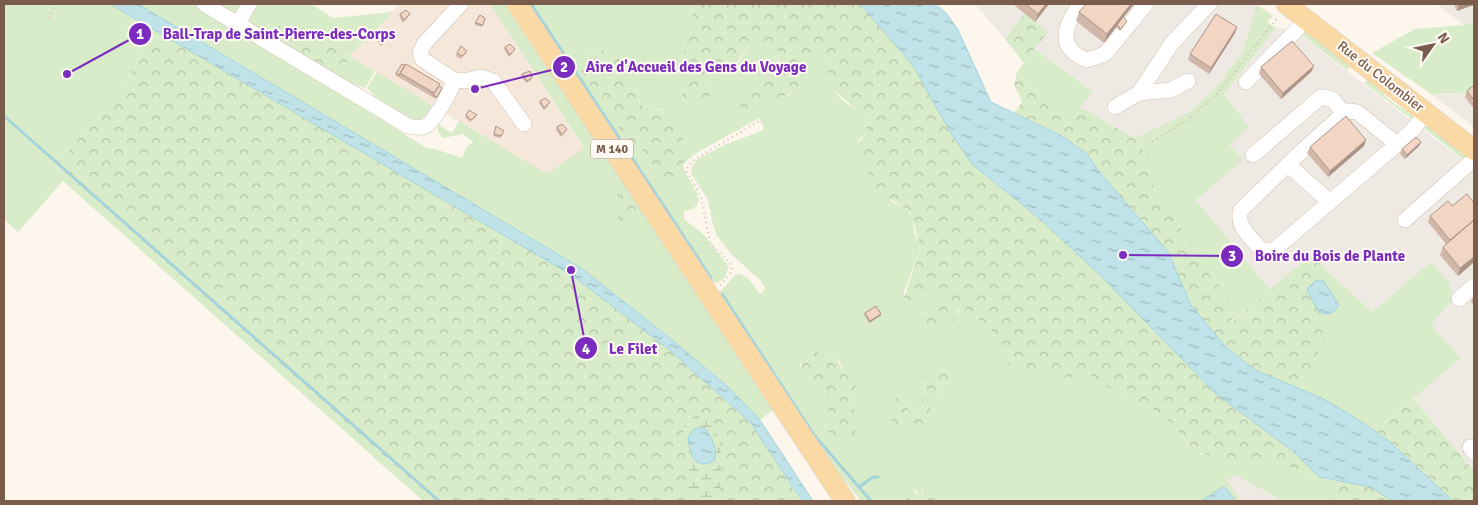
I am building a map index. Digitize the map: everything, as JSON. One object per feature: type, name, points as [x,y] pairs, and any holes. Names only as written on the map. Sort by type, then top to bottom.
[{"type":"main road","name":"M 140","points":[[517,4],[846,501]]},
{"type":"main road","name":"Rue du Colombier","points":[[1286,4],[1474,150]]},
{"type":"street","points":[[204,4],[408,126],[417,128],[430,123],[452,88],[454,80]]},
{"type":"street","points":[[238,24],[249,4]]},
{"type":"street","points":[[461,4],[424,44],[420,53],[426,62],[454,80],[466,81],[480,77],[493,81],[524,124]]},
{"type":"street","points":[[1081,4],[1068,22],[1065,37],[1072,50],[1087,60],[1099,58],[1111,48],[1146,4]]},
{"type":"street","points":[[1139,93],[1172,43],[1209,4]]},
{"type":"street","points":[[1246,82],[1307,19]]},
{"type":"street","points":[[1115,107],[1139,93],[1172,90],[1188,81]]},
{"type":"street","points":[[1253,155],[1321,97],[1332,98],[1344,113]]},
{"type":"street","points":[[1397,144],[1357,112],[1349,111],[1344,113],[1241,210],[1242,227],[1261,250],[1274,250],[1409,134],[1426,112]]},
{"type":"street","points":[[1405,220],[1474,158]]},
{"type":"street","points":[[1288,165],[1330,202]]},
{"type":"street","points":[[1459,299],[1474,286]]},
{"type":"path","points":[[48,17],[57,4]]},
{"type":"path","points":[[1148,144],[1188,120],[1213,98],[1286,4]]},
{"type":"path","points":[[708,294],[724,282],[732,269],[730,263],[710,242],[701,196],[686,170],[692,161],[759,121]]},
{"type":"shaded area","points":[[400,4],[490,4],[584,149],[547,174],[349,56]]},
{"type":"shaded area","points":[[975,4],[1257,5],[1242,54],[1214,89],[1188,113],[1135,138],[1081,108],[1093,92],[1035,49],[1048,32],[1025,14],[1005,39]]},
{"type":"shaded area","points":[[1437,4],[1474,4],[1474,21],[1464,25]]},
{"type":"shaded area","points":[[1276,28],[1295,31],[1474,169],[1474,471],[1413,399],[1461,358],[1431,325],[1431,263],[1372,312],[1311,255],[1270,290],[1196,200],[1242,160],[1228,145],[1249,127],[1224,94]]},
{"type":"shaded area","points":[[1474,89],[1474,127],[1431,94],[1470,93]]},
{"type":"shaded area","points":[[1236,474],[1283,501],[1240,501],[1226,480]]},
{"type":"green space","points":[[4,4],[110,4],[148,26],[138,60],[123,87],[66,155],[51,161],[435,501],[423,501],[63,181],[18,232],[4,219]]},
{"type":"green space","points":[[138,4],[195,4],[304,69],[426,148],[462,158],[466,148],[473,142],[463,134],[443,138],[438,132],[438,124],[452,133],[459,121],[547,174],[584,148],[490,4],[508,4],[620,176],[616,201],[634,197],[773,410],[760,420],[728,387],[581,268]]},
{"type":"green space","points":[[215,4],[245,4],[236,13]]},
{"type":"green space","points":[[252,4],[311,4],[333,18],[393,12],[349,56],[295,24],[296,32],[293,34],[288,33],[275,22],[261,31],[247,19]]},
{"type":"green space","points":[[526,4],[690,4],[694,21],[687,28],[682,41],[686,60],[682,95],[683,101],[687,104],[696,92],[707,96],[713,94],[709,87],[711,70],[735,68],[751,43],[762,46],[773,45],[779,53],[776,73],[766,85],[743,99],[745,107],[760,113],[772,99],[790,95],[795,90],[809,60],[814,56],[823,57],[828,65],[839,97],[862,113],[868,120],[866,132],[858,141],[892,202],[906,209],[913,217],[914,232],[920,250],[904,291],[904,297],[909,305],[918,303],[929,292],[932,292],[936,301],[924,315],[955,316],[961,309],[971,313],[988,327],[995,336],[998,351],[1004,361],[1019,374],[1035,371],[1038,359],[1055,373],[1064,377],[1071,378],[1088,374],[1125,399],[1147,406],[1156,412],[1171,423],[1189,445],[1202,454],[1285,466],[1325,479],[1340,481],[1333,501],[1283,501],[1236,475],[1227,480],[1240,501],[1235,501],[1226,488],[1221,488],[1201,501],[941,501],[930,485],[922,489],[923,495],[920,497],[915,489],[907,501],[861,501],[828,460],[719,293],[739,273],[748,278],[760,294],[765,288],[761,281],[733,256],[717,236],[708,200],[692,175],[691,168],[696,160],[724,145],[761,131],[764,128],[759,118],[698,152],[683,164],[698,198],[698,203],[695,207],[684,212],[684,219],[704,235],[729,267],[724,279],[716,283],[711,282]],"holes":[[[601,49],[617,59],[629,56],[632,83],[641,103],[650,109],[664,110],[679,128],[684,147],[683,164],[664,180],[644,152],[635,144],[587,56],[592,50]],[[819,355],[826,358],[833,357],[840,362],[845,374],[859,382],[854,398],[854,432],[852,438],[846,442],[825,427],[829,417],[824,391],[800,366],[802,361]],[[930,366],[937,370],[945,371],[944,389],[934,395],[924,427],[893,400],[906,402],[909,411],[917,412],[925,389],[922,378]]]},
{"type":"green space","points":[[690,4],[860,4],[912,64],[973,165],[1040,219],[1099,274],[1216,394],[1294,452],[1319,477],[1285,466],[1211,456],[1195,451],[1171,423],[1156,412],[1147,406],[1125,399],[1088,374],[1071,378],[1063,377],[1038,359],[1035,371],[1019,374],[1004,361],[998,351],[995,336],[988,327],[971,313],[960,309],[952,322],[945,327],[922,323],[928,310],[936,301],[932,292],[929,292],[918,303],[909,305],[904,297],[920,250],[911,213],[879,191],[860,160],[857,146],[866,132],[868,119],[835,91],[829,78],[827,61],[819,56],[809,60],[798,87],[789,94],[772,99],[760,113],[735,105],[771,78],[776,71],[779,53],[773,45],[762,46],[751,43],[730,72],[725,74],[715,68],[711,70],[709,87],[713,94],[703,100],[701,95],[696,93],[691,102],[685,104],[682,95],[686,60],[682,41],[687,28],[694,21]]},
{"type":"green space","points":[[1257,5],[1273,16],[1267,22],[1276,28],[1224,94],[1249,127],[1229,145],[1243,160],[1196,200],[1270,290],[1231,322],[1228,298],[1154,188],[1139,136],[1188,113],[1214,89],[1242,54]]},
{"type":"green space","points":[[1025,13],[1048,32],[1024,63],[1005,39]]},
{"type":"green space","points":[[1474,21],[1474,89],[1470,93],[1431,94],[1372,53],[1415,29],[1464,25]]},
{"type":"green space","points":[[275,22],[288,33],[293,34],[296,29],[294,23],[354,59],[331,72],[261,31]]},
{"type":"green space","points":[[148,26],[573,276],[667,348],[750,422],[801,501],[435,501],[50,160],[60,159],[66,155],[123,87],[138,60]]},
{"type":"green space","points":[[1307,31],[1350,66],[1347,70],[1300,34]]},
{"type":"green space","points":[[596,49],[601,49],[617,59],[629,55],[632,80],[641,104],[648,109],[668,113],[677,123],[681,131],[685,150],[684,160],[678,176],[671,182],[664,180],[644,152],[623,135],[581,71],[584,56]]},
{"type":"green space","points":[[1035,49],[1093,92],[1068,124],[1040,98],[1017,72]]},
{"type":"green space","points":[[354,59],[375,71],[365,88],[350,84],[331,72]]},
{"type":"green space","points":[[377,72],[433,106],[420,120],[409,118],[377,99],[367,88]]},
{"type":"green space","points":[[1017,72],[1040,98],[1068,124],[1081,108],[1135,138],[1139,136],[1154,188],[1228,298],[1232,322],[1311,255],[1329,272],[1318,281],[1323,324],[1319,351],[1315,364],[1300,390],[1255,370],[1219,340],[1191,305],[1168,252],[1089,159],[1071,142],[1060,135],[1014,113],[1022,102],[1014,84]]},
{"type":"green space","points":[[1369,79],[1380,86],[1388,99],[1413,116],[1413,120],[1364,83]]},
{"type":"green space","points":[[1425,123],[1466,155],[1464,160],[1421,126]]},
{"type":"green space","points":[[620,176],[631,192],[636,204],[636,223],[631,225],[624,224],[618,219],[616,201]]},
{"type":"green space","points":[[1431,262],[1449,283],[1454,298],[1431,325],[1461,358],[1382,425],[1368,426],[1326,400],[1300,390],[1315,364],[1322,338],[1323,324],[1318,281],[1329,272],[1372,312]]},
{"type":"green space","points":[[809,351],[815,351],[826,358],[836,358],[845,374],[850,376],[854,373],[861,380],[856,387],[854,395],[856,427],[855,434],[851,440],[836,444],[825,427],[829,417],[824,391],[805,380],[800,373],[804,354]]},
{"type":"green space","points":[[929,366],[937,370],[949,372],[953,380],[948,387],[936,393],[924,427],[909,431],[893,422],[886,413],[893,400],[899,396],[904,398],[909,411],[917,412],[925,389],[921,373]]},
{"type":"green space","points":[[1413,399],[1474,471],[1474,501],[1453,501],[1390,442],[1368,426],[1382,425]]},
{"type":"green space","points":[[698,415],[704,415],[711,424],[720,444],[722,456],[721,479],[715,501],[685,501],[690,475],[683,429],[686,421]]},
{"type":"green space","points":[[1340,481],[1371,487],[1392,501],[1333,501]]},
{"type":"green space","points":[[923,485],[930,485],[941,501],[907,501],[905,492],[911,488],[920,497],[923,495]]},
{"type":"water","points":[[110,4],[138,4],[581,268],[728,387],[760,420],[813,501],[802,501],[750,422],[667,348],[573,276]]},
{"type":"water","points":[[860,4],[936,4],[947,14],[958,30],[991,102],[1062,136],[1087,154],[1097,169],[1168,252],[1191,305],[1225,346],[1255,370],[1326,400],[1368,426],[1390,442],[1453,501],[1392,501],[1371,487],[1319,477],[1294,452],[1216,394],[1099,274],[1040,219],[973,165],[952,135],[912,64]]},
{"type":"water","points":[[1323,280],[1339,305],[1333,312],[1328,314],[1319,313],[1307,289],[1315,281]]},
{"type":"water","points":[[700,427],[706,429],[715,448],[714,461],[701,464],[694,459],[688,437],[693,430]]},
{"type":"water","points":[[1223,487],[1226,488],[1235,501],[1201,501]]},
{"type":"building","points":[[1026,4],[1046,4],[1038,14]]},
{"type":"building","points":[[1086,4],[1131,4],[1107,34],[1079,12]]},
{"type":"building","points":[[406,10],[410,14],[404,20],[400,14]]},
{"type":"building","points":[[1216,14],[1237,27],[1211,68],[1190,54]]},
{"type":"building","points":[[480,15],[485,18],[483,25],[475,23]]},
{"type":"building","points":[[1123,17],[1127,21],[1121,29],[1117,25]]},
{"type":"building","points":[[383,32],[388,37],[382,44],[378,37]]},
{"type":"building","points":[[1292,41],[1314,66],[1283,93],[1261,67]]},
{"type":"building","points":[[510,44],[515,49],[510,55],[505,47]]},
{"type":"building","points":[[461,46],[467,51],[462,56],[457,53]]},
{"type":"building","points":[[402,64],[405,65],[399,75],[396,73]]},
{"type":"building","points":[[406,64],[440,84],[434,93],[400,73]]},
{"type":"building","points":[[530,71],[532,78],[527,81],[522,74]]},
{"type":"building","points":[[1474,85],[1474,100],[1467,91]]},
{"type":"building","points":[[439,86],[442,88],[437,97],[433,95]]},
{"type":"building","points":[[545,98],[550,102],[544,108],[540,101]]},
{"type":"building","points":[[469,110],[477,115],[471,120],[466,115]]},
{"type":"building","points":[[1346,116],[1366,140],[1330,171],[1310,147]]},
{"type":"building","points":[[562,124],[567,129],[562,135],[557,127]]},
{"type":"building","points":[[496,126],[504,131],[501,136],[494,134]]},
{"type":"building","points":[[1416,137],[1421,142],[1407,155],[1402,149]]},
{"type":"building","points":[[1467,194],[1474,203],[1474,220],[1450,240],[1430,216],[1448,201],[1452,206]]},
{"type":"building","points":[[1474,220],[1474,257],[1460,268],[1443,247]]},
{"type":"building","points":[[876,306],[881,314],[870,321],[865,313]]},
{"type":"waterway","points":[[531,4],[711,278]]},
{"type":"waterway","points":[[4,116],[439,501]]},
{"type":"waterway","points":[[722,294],[814,435],[871,501]]},
{"type":"waterway","points":[[859,487],[873,477],[878,477]]},
{"type":"place","name":"Ball-Trap de Saint-Pierre-des-Corps","points":[[67,74]]},
{"type":"place","name":"Aire d'Accueil des Gens du Voyage","points":[[475,89]]},
{"type":"place","name":"Boire du Bois de Plante","points":[[1123,255]]},
{"type":"place","name":"Le Filet","points":[[571,270]]}]
